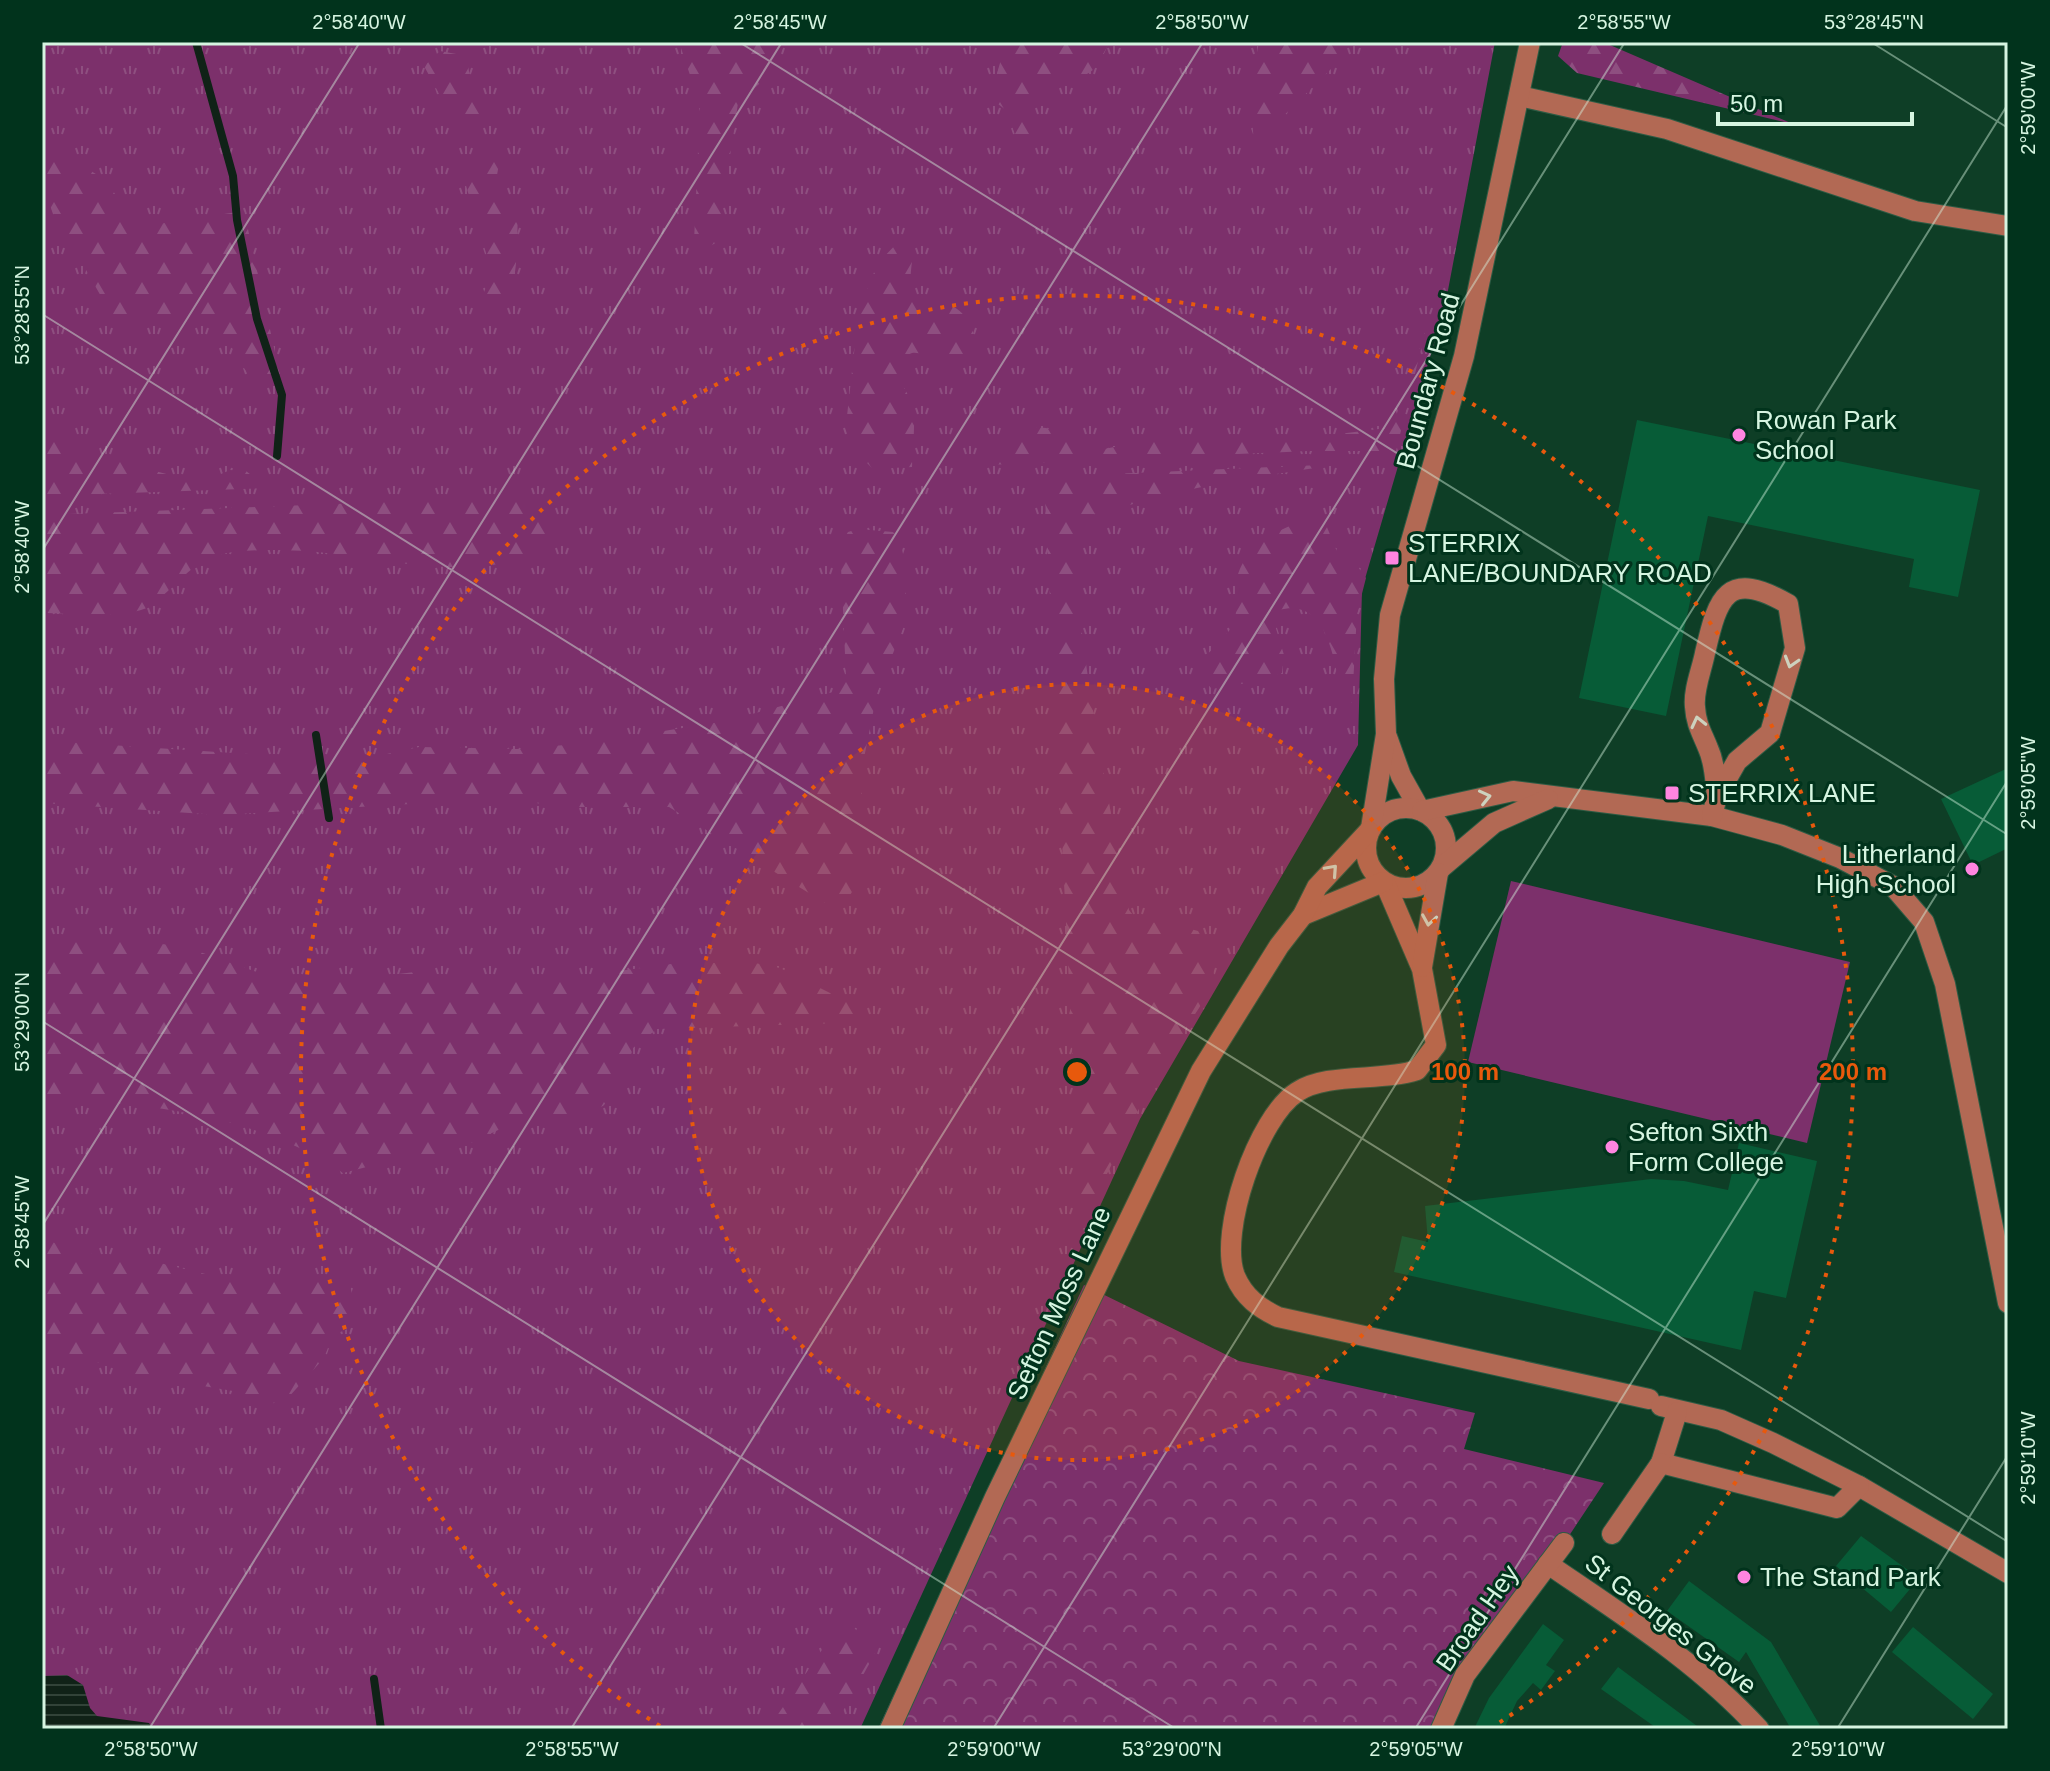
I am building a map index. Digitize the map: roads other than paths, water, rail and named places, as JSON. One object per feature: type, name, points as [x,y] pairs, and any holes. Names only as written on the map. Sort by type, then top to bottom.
[{"type":"street","name":"Boundary Road","points":[[1370,830],[1386,734],[1384,679],[1390,615],[1464,356],[1530,42]]},
{"type":"street","points":[[1519,96],[1667,129],[1915,211],[2008,226]]},
{"type":"street","points":[[1741,588],[1762,589],[1788,604],[1795,648],[1770,733],[1737,761],[1714,806],[1714,769],[1708,748],[1697,729],[1694,703],[1715,608],[1726,595],[1741,588]]},
{"type":"street","name":"Boundary Road","points":[[1386,734],[1401,776],[1421,811]]},
{"type":"street","points":[[2008,1303],[1945,984],[1924,922],[1893,886],[1840,858],[1714,806],[1548,799],[1513,791],[1421,811],[1398,809],[1378,819],[1370,830],[1366,854],[1369,865],[1384,883],[1422,969],[1437,1034],[1436,1045],[1426,1062],[1405,1074],[1305,1087],[1276,1111],[1255,1153],[1233,1224],[1231,1257],[1241,1288],[1253,1302],[1278,1317],[1721,1420],[1859,1486],[2008,1573]]},
{"type":"street","points":[[1303,915],[1384,883],[1408,889],[1430,881],[1494,823],[1548,799]]},
{"type":"street","points":[[1421,811],[1441,829],[1446,854],[1440,870],[1422,969]]},
{"type":"street","name":"Sefton Moss Lane","points":[[890,1729],[995,1497],[1161,1150],[1245,998],[1303,915],[1317,887],[1370,830]]},
{"type":"street","points":[[1612,1534],[1661,1463],[1663,1406]]},
{"type":"street","points":[[1661,1463],[1837,1508],[1859,1486]]},
{"type":"street","name":"Broad Hey","points":[[1441,1729],[1465,1675],[1564,1543]]},
{"type":"street","name":"St Georges Grove","points":[[1548,1564],[1679,1657],[1759,1729]]},
{"type":"waterway","points":[[196,42],[233,176],[237,220],[257,319],[282,395],[277,456]]},
{"type":"waterway","points":[[316,735],[329,818]]},
{"type":"waterway","points":[[374,1679],[381,1729]]},
{"type":"place","name":"Rowan Park School","points":[[1739,435]]},
{"type":"place","name":"STERRIX LANE/BOUNDARY ROAD","points":[[1392,558]]},
{"type":"place","name":"STERRIX LANE","points":[[1672,793]]},
{"type":"place","name":"Litherland High School","points":[[1972,869]]},
{"type":"place","name":"Sefton Sixth Form College","points":[[1612,1147]]},
{"type":"place","name":"The Stand Park","points":[[1744,1577]]}]
